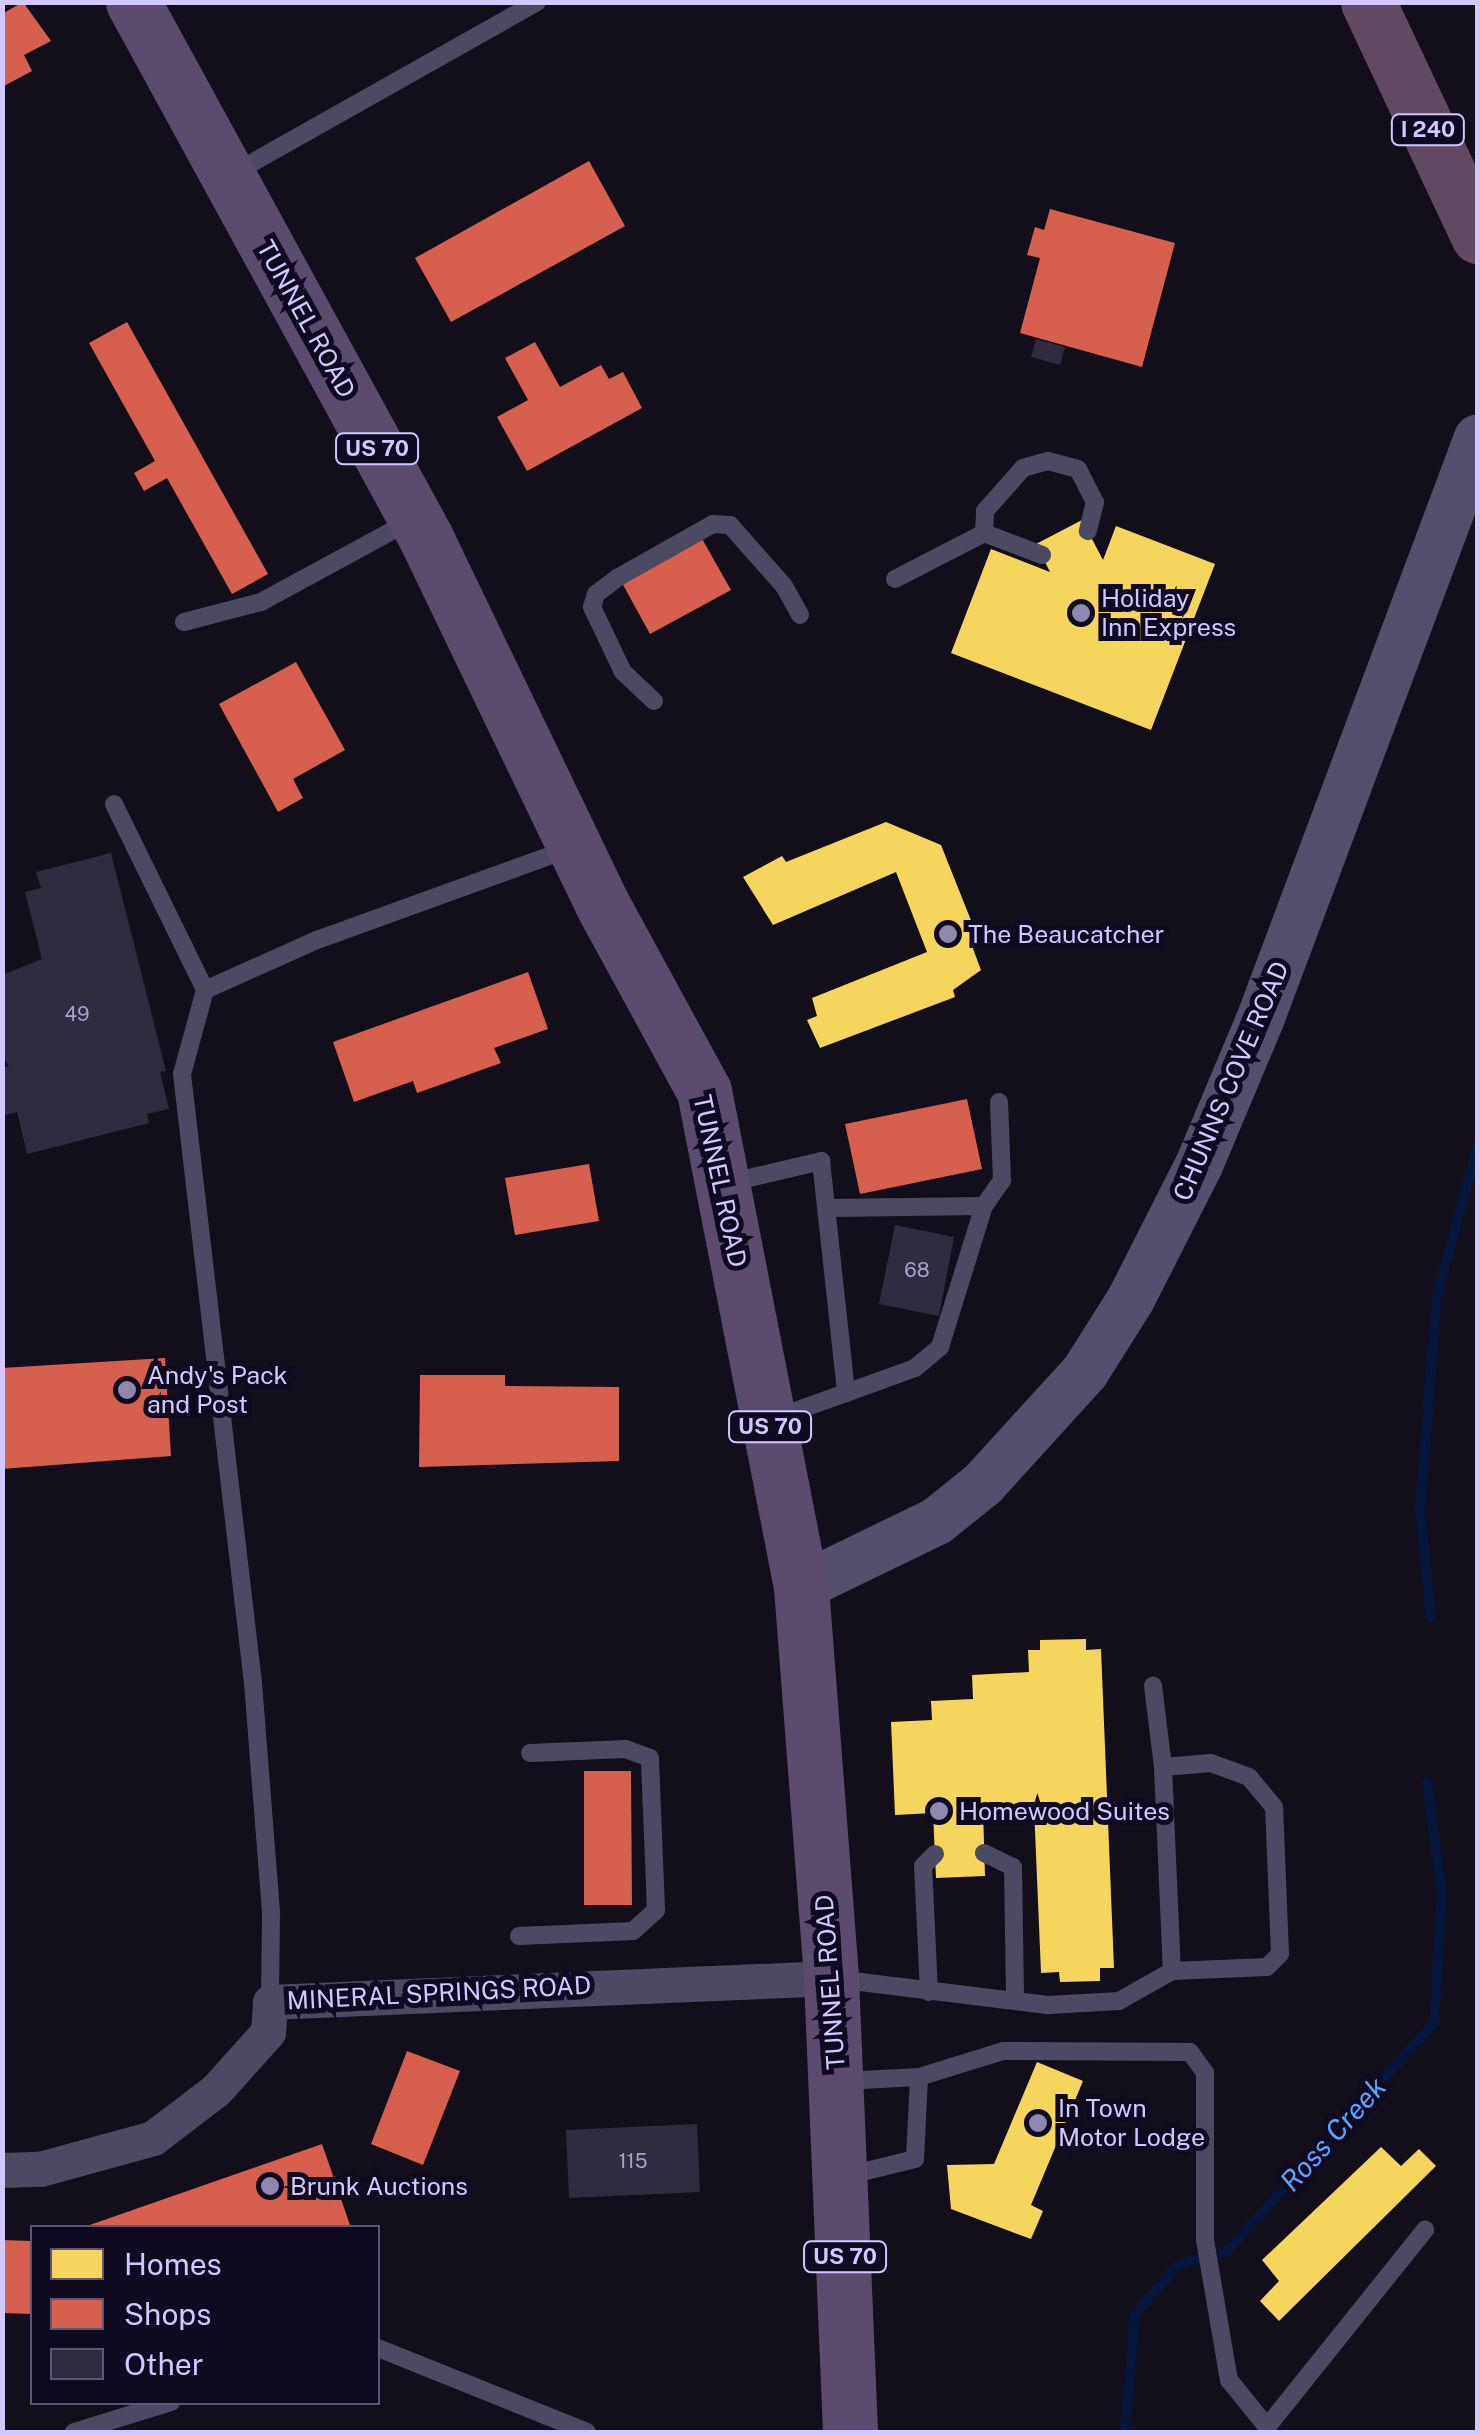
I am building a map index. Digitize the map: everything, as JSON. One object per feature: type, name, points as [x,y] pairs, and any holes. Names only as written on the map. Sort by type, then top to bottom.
[{"type":"highway","name":"I 240","points":[[1373,12],[1478,236]]},
{"type":"main road","name":"TUNNEL ROAD","points":[[133,2],[415,518],[574,847],[704,1091],[801,1587],[831,1978],[850,2432]]},
{"type":"main road","name":"CHUNNS COVE ROAD","points":[[801,1587],[937,1521],[982,1484],[1085,1372],[1131,1300],[1199,1165],[1260,1020],[1478,438]]},
{"type":"street","name":"MINERAL SPRINGS ROAD","points":[[2,2170],[40,2170],[153,2138],[216,2090],[268,2032],[270,2002],[831,1978]]},
{"type":"lane","points":[[228,176],[537,2]]},
{"type":"lane","points":[[984,533],[985,511],[1000,488],[1024,468],[1048,461],[1078,469],[1090,482],[1095,502],[1088,531]]},
{"type":"lane","points":[[184,622],[261,602],[415,518]]},
{"type":"lane","points":[[654,701],[623,672],[592,607],[596,594],[617,578],[713,524],[730,524],[755,548],[800,615]]},
{"type":"lane","points":[[895,579],[984,533],[1042,555]]},
{"type":"lane","points":[[114,804],[205,990],[182,1074],[253,1684],[271,1914],[270,2002]]},
{"type":"lane","points":[[205,990],[317,940],[574,847]]},
{"type":"lane","points":[[768,1420],[915,1368],[940,1347],[984,1206],[1002,1180],[998,1102]]},
{"type":"lane","points":[[723,1184],[821,1161],[846,1393]]},
{"type":"lane","points":[[829,1208],[984,1206]]},
{"type":"lane","points":[[1153,1686],[1163,1767],[1172,1972]]},
{"type":"lane","points":[[520,1936],[633,1930],[656,1910],[650,1758],[625,1748],[530,1753]]},
{"type":"lane","points":[[831,1978],[929,1992],[1015,1996],[1049,2005],[1119,2001],[1172,1972],[1267,1967],[1280,1954],[1274,1807],[1249,1778],[1212,1764],[1163,1767]]},
{"type":"lane","points":[[984,1853],[1013,1867],[1015,1996]]},
{"type":"lane","points":[[929,1992],[923,1866],[935,1854]]},
{"type":"lane","points":[[836,2082],[920,2077],[1003,2051],[1190,2052],[1205,2073],[1205,2240],[1228,2380],[1268,2427],[1425,2230]]},
{"type":"lane","points":[[841,2178],[915,2159],[920,2077]]},
{"type":"lane","points":[[380,2349],[587,2432]]},
{"type":"lane","points":[[74,2432],[161,2405]]},
{"type":"building: Homes","name":"Holiday Inn Express","points":[[1082,520],[1103,560],[1116,526],[1215,564],[1151,730],[951,653],[991,549],[1050,572],[1036,544]]},
{"type":"building: Homes","name":"The Beaucatcher","points":[[886,822],[941,845],[980,943],[972,946],[981,970],[953,990],[955,997],[820,1048],[807,1020],[817,1016],[812,998],[927,952],[896,872],[773,925],[743,877],[782,856],[786,862]]},
{"type":"building: Homes","name":"Homewood Suites","points":[[1086,1639],[1086,1650],[1101,1649],[1114,1968],[1100,1968],[1100,1981],[1060,1982],[1059,1972],[1041,1973],[1034,1807],[983,1809],[985,1876],[936,1878],[933,1813],[895,1815],[891,1722],[932,1720],[931,1701],[973,1699],[972,1675],[1029,1672],[1028,1650],[1040,1650],[1040,1640]]},
{"type":"building: Homes","points":[[1037,2062],[1083,2081],[1031,2205],[1043,2211],[1031,2239],[951,2209],[947,2165],[994,2164]]},
{"type":"building: Homes","points":[[1381,2147],[1401,2166],[1419,2149],[1436,2166],[1279,2321],[1260,2301],[1279,2281],[1262,2260]]},
{"type":"building: Shops","points":[[23,2],[51,41],[24,55],[32,71],[2,87],[2,14]]},
{"type":"building: Shops","points":[[589,161],[625,226],[451,322],[415,258]]},
{"type":"building: Shops","points":[[1050,209],[1175,243],[1142,367],[1020,333],[1040,258],[1027,255],[1035,227],[1044,230]]},
{"type":"building: Shops","points":[[127,322],[268,574],[232,594],[167,478],[144,491],[134,473],[155,461],[89,343]]},
{"type":"building: Shops","points":[[535,342],[560,387],[601,365],[609,379],[623,372],[642,408],[527,471],[497,417],[528,400],[505,358]]},
{"type":"building: Shops","points":[[701,537],[731,590],[650,634],[621,581]]},
{"type":"building: Shops","points":[[296,662],[345,750],[293,779],[303,798],[278,812],[219,704]]},
{"type":"building: Shops","points":[[528,972],[548,1029],[494,1048],[501,1063],[417,1093],[413,1081],[354,1102],[333,1042]]},
{"type":"building: Shops","points":[[967,1099],[982,1169],[860,1194],[845,1124]]},
{"type":"building: Shops","points":[[589,1164],[599,1221],[515,1235],[505,1178]]},
{"type":"building: Shops","points":[[165,1358],[171,1456],[2,1469],[2,1368]]},
{"type":"building: Shops","points":[[420,1375],[505,1375],[505,1386],[619,1387],[619,1461],[419,1467]]},
{"type":"building: Shops","points":[[584,1771],[631,1771],[632,1905],[584,1905]]},
{"type":"building: Shops","points":[[407,2051],[460,2071],[423,2165],[371,2144]]},
{"type":"building: Shops","name":"Brunk Auctions","points":[[322,2144],[350,2225],[90,2225]]},
{"type":"building: Shops","points":[[2,2240],[30,2241],[30,2314],[2,2313]]},
{"type":"building: Other","points":[[1036,339],[1065,347],[1060,365],[1031,357]]},
{"type":"building: Other","points":[[111,853],[166,1071],[160,1072],[169,1109],[147,1114],[149,1123],[27,1154],[17,1112],[2,1116],[2,1068],[9,1066],[2,1055],[2,975],[42,959],[25,892],[41,888],[36,872]]},
{"type":"building: Other","points":[[895,1225],[954,1237],[939,1316],[879,1304]]},
{"type":"building: Other","points":[[697,2124],[700,2192],[569,2198],[566,2130]]},
{"type":"waterway","name":"Ross Creek","points":[[1431,1617],[1420,1510],[1437,1296],[1478,1144]]},
{"type":"waterway","name":"Ross Creek","points":[[1125,2432],[1135,2314],[1179,2264],[1227,2251],[1434,2023],[1442,1894],[1427,1782]]},
{"type":"place","name":"Holiday Inn Express","points":[[1081,613]]},
{"type":"place","name":"The Beaucatcher","points":[[948,934]]},
{"type":"place","name":"Andy's Pack and Post","points":[[127,1390]]},
{"type":"place","name":"Homewood Suites","points":[[939,1811]]},
{"type":"place","name":"In Town Motor Lodge","points":[[1038,2123]]},
{"type":"place","name":"Brunk Auctions","points":[[270,2186]]}]
